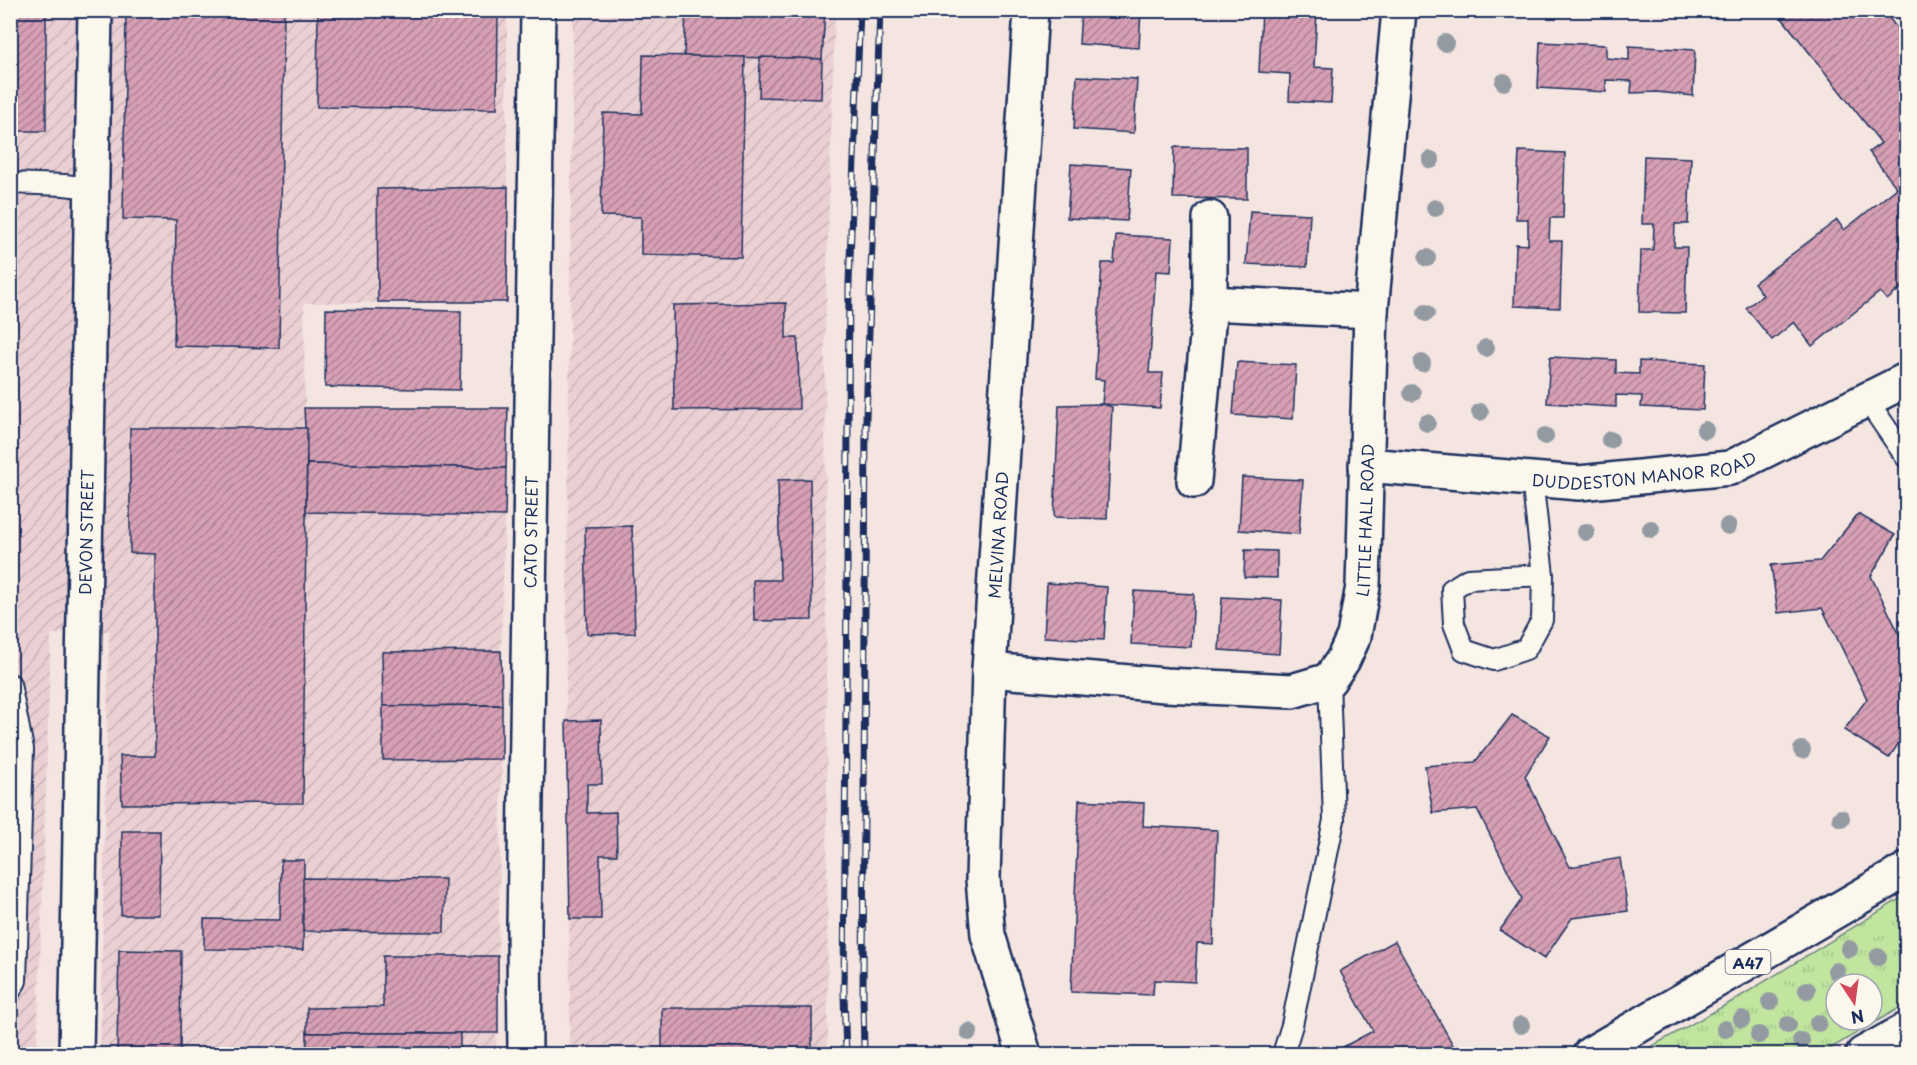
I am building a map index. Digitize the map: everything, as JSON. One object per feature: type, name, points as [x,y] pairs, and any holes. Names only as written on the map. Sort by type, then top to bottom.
[{"type":"street","name":"DEVON STREET","points":[[76,1054],[95,10]]},
{"type":"street","name":"CATO STREET","points":[[525,1054],[524,928],[538,10]]},
{"type":"street","name":"MELVINA ROAD","points":[[1024,1054],[988,934],[983,879],[989,670],[1031,10]]},
{"type":"street","name":"LITTLE HALL ROAD","points":[[1329,680],[1343,660],[1354,636],[1363,586],[1371,311],[1399,10]]},
{"type":"street","points":[[1194,481],[1210,303],[1210,218]]},
{"type":"street","points":[[1210,303],[1371,311]]},
{"type":"street","name":"DUDDESTON MANOR ROAD","points":[[1365,465],[1579,483],[1730,468],[1906,380]]},
{"type":"street","points":[[989,670],[1165,685],[1292,691],[1329,680]]},
{"type":"street","name":"A47","points":[[1590,1054],[1906,870]]},
{"type":"street","points":[[1863,1054],[1906,1030]]},
{"type":"lane","points":[[10,183],[92,188]]},
{"type":"lane","points":[[1867,400],[1906,457]]},
{"type":"lane","points":[[1532,479],[1543,575],[1542,620],[1526,649],[1494,660],[1464,650],[1454,624],[1452,589],[1468,579],[1543,575]]},
{"type":"lane","points":[[1283,1054],[1292,1025],[1334,820],[1329,680]]},
{"type":"lane","points":[[10,684],[23,749],[16,981],[10,991]]},
{"type":"shaded area","points":[[10,11],[507,11],[507,302],[304,303],[305,408],[508,408],[501,651],[502,759],[496,1054],[100,1054],[109,631],[51,634],[37,1054],[11,1054]]},
{"type":"shaded area","points":[[573,11],[835,11],[825,336],[828,1054],[569,1054],[566,681]]},
{"type":"green space","points":[[1906,895],[1906,1004],[1884,1017],[1884,972],[1824,972],[1824,1032],[1858,1032],[1821,1054],[1638,1054],[1731,1002]]},
{"type":"building","points":[[10,10],[46,10],[46,131],[10,131]]},
{"type":"building","points":[[126,10],[284,10],[279,348],[174,346],[176,220],[123,219]]},
{"type":"building","points":[[318,10],[498,10],[497,109],[317,107]]},
{"type":"building","points":[[686,10],[825,10],[822,59],[684,56]]},
{"type":"building","points":[[1081,10],[1141,10],[1139,48],[1079,44]]},
{"type":"building","points":[[1262,10],[1317,10],[1314,67],[1333,68],[1331,103],[1289,101],[1290,74],[1259,72]]},
{"type":"building","points":[[1792,10],[1883,10],[1906,40],[1906,284],[1887,300],[1880,292],[1812,346],[1794,322],[1772,340],[1746,308],[1763,295],[1754,283],[1837,220],[1844,230],[1897,188],[1869,152],[1881,143],[1782,18]]},
{"type":"building","points":[[1540,42],[1606,45],[1606,58],[1629,60],[1629,46],[1695,50],[1693,96],[1657,92],[1631,93],[1632,81],[1606,80],[1606,92],[1538,88]]},
{"type":"building","points":[[643,55],[745,57],[741,257],[641,255],[641,217],[601,216],[603,113],[642,114]]},
{"type":"building","points":[[760,57],[822,59],[821,99],[759,97]]},
{"type":"building","points":[[1077,76],[1137,79],[1134,133],[1074,129]]},
{"type":"building","points":[[1174,147],[1247,148],[1247,199],[1173,198]]},
{"type":"building","points":[[1519,151],[1565,153],[1563,218],[1550,218],[1549,241],[1562,241],[1560,308],[1514,306],[1516,244],[1528,245],[1528,219],[1516,219]]},
{"type":"building","points":[[1644,156],[1691,158],[1688,224],[1675,224],[1674,247],[1687,247],[1685,313],[1639,312],[1641,250],[1653,250],[1654,224],[1642,224]]},
{"type":"building","points":[[1071,164],[1131,168],[1127,221],[1067,218]]},
{"type":"building","points":[[508,187],[507,302],[378,302],[377,189]]},
{"type":"building","points":[[1250,211],[1310,214],[1307,267],[1246,264]]},
{"type":"building","points":[[1116,235],[1173,238],[1171,272],[1156,271],[1149,373],[1163,373],[1160,408],[1102,404],[1104,380],[1095,379],[1102,263],[1114,263]]},
{"type":"building","points":[[786,303],[786,338],[798,338],[799,409],[674,410],[673,305]]},
{"type":"building","points":[[326,309],[461,311],[460,390],[325,387]]},
{"type":"building","points":[[1550,357],[1616,360],[1616,373],[1639,374],[1639,361],[1705,364],[1703,410],[1641,407],[1642,396],[1616,395],[1616,407],[1547,403]]},
{"type":"building","points":[[1237,362],[1296,365],[1293,419],[1233,415]]},
{"type":"building","points":[[1102,404],[1112,407],[1107,519],[1054,517],[1059,405]]},
{"type":"building","points":[[304,408],[508,408],[506,468],[307,464]]},
{"type":"building","points":[[130,428],[307,428],[303,803],[122,804],[120,756],[155,756],[155,554],[130,553]]},
{"type":"building","points":[[307,464],[506,468],[505,516],[306,512]]},
{"type":"building","points":[[1242,477],[1303,480],[1299,534],[1239,530]]},
{"type":"building","points":[[810,479],[812,620],[754,621],[753,580],[780,580],[778,480]]},
{"type":"building","points":[[1858,514],[1895,535],[1871,576],[1906,648],[1906,732],[1889,758],[1844,730],[1867,699],[1822,608],[1778,613],[1771,565],[1820,561]]},
{"type":"building","points":[[632,526],[635,633],[587,634],[585,527]]},
{"type":"building","points":[[1245,550],[1277,551],[1277,578],[1244,577]]},
{"type":"building","points":[[1047,583],[1107,587],[1104,640],[1044,637]]},
{"type":"building","points":[[1134,591],[1194,594],[1191,647],[1131,644]]},
{"type":"building","points":[[1222,597],[1282,600],[1279,654],[1219,650]]},
{"type":"building","points":[[501,651],[502,705],[383,706],[382,652]]},
{"type":"building","points":[[502,705],[502,759],[383,760],[383,706]]},
{"type":"building","points":[[1512,715],[1550,736],[1525,776],[1570,867],[1620,858],[1628,911],[1572,918],[1544,959],[1500,930],[1522,899],[1477,809],[1433,813],[1425,766],[1475,762]]},
{"type":"building","points":[[601,720],[602,784],[587,784],[587,813],[616,812],[617,855],[600,855],[601,919],[570,919],[566,721]]},
{"type":"building","points":[[1079,800],[1144,803],[1143,826],[1217,830],[1213,944],[1197,943],[1195,982],[1154,980],[1153,995],[1071,992]]},
{"type":"building","points":[[122,831],[160,831],[159,915],[121,915]]},
{"type":"building","points":[[281,860],[304,860],[303,950],[204,949],[204,919],[280,920]]},
{"type":"building","points":[[303,878],[445,879],[444,932],[303,931]]},
{"type":"building","points":[[1395,941],[1458,1054],[1330,1054],[1373,1031],[1340,971]]},
{"type":"building","points":[[119,950],[181,951],[180,1053],[117,1051]]},
{"type":"building","points":[[383,956],[498,956],[498,1033],[307,1033],[307,1008],[383,1007]]},
{"type":"building","points":[[662,1008],[812,1008],[812,1054],[662,1054]]},
{"type":"building","points":[[307,1033],[460,1033],[460,1054],[307,1054]]},
{"type":"railway","points":[[846,1054],[844,995],[849,283],[860,10]]},
{"type":"railway","points":[[864,1054],[866,418],[880,10]]}]
